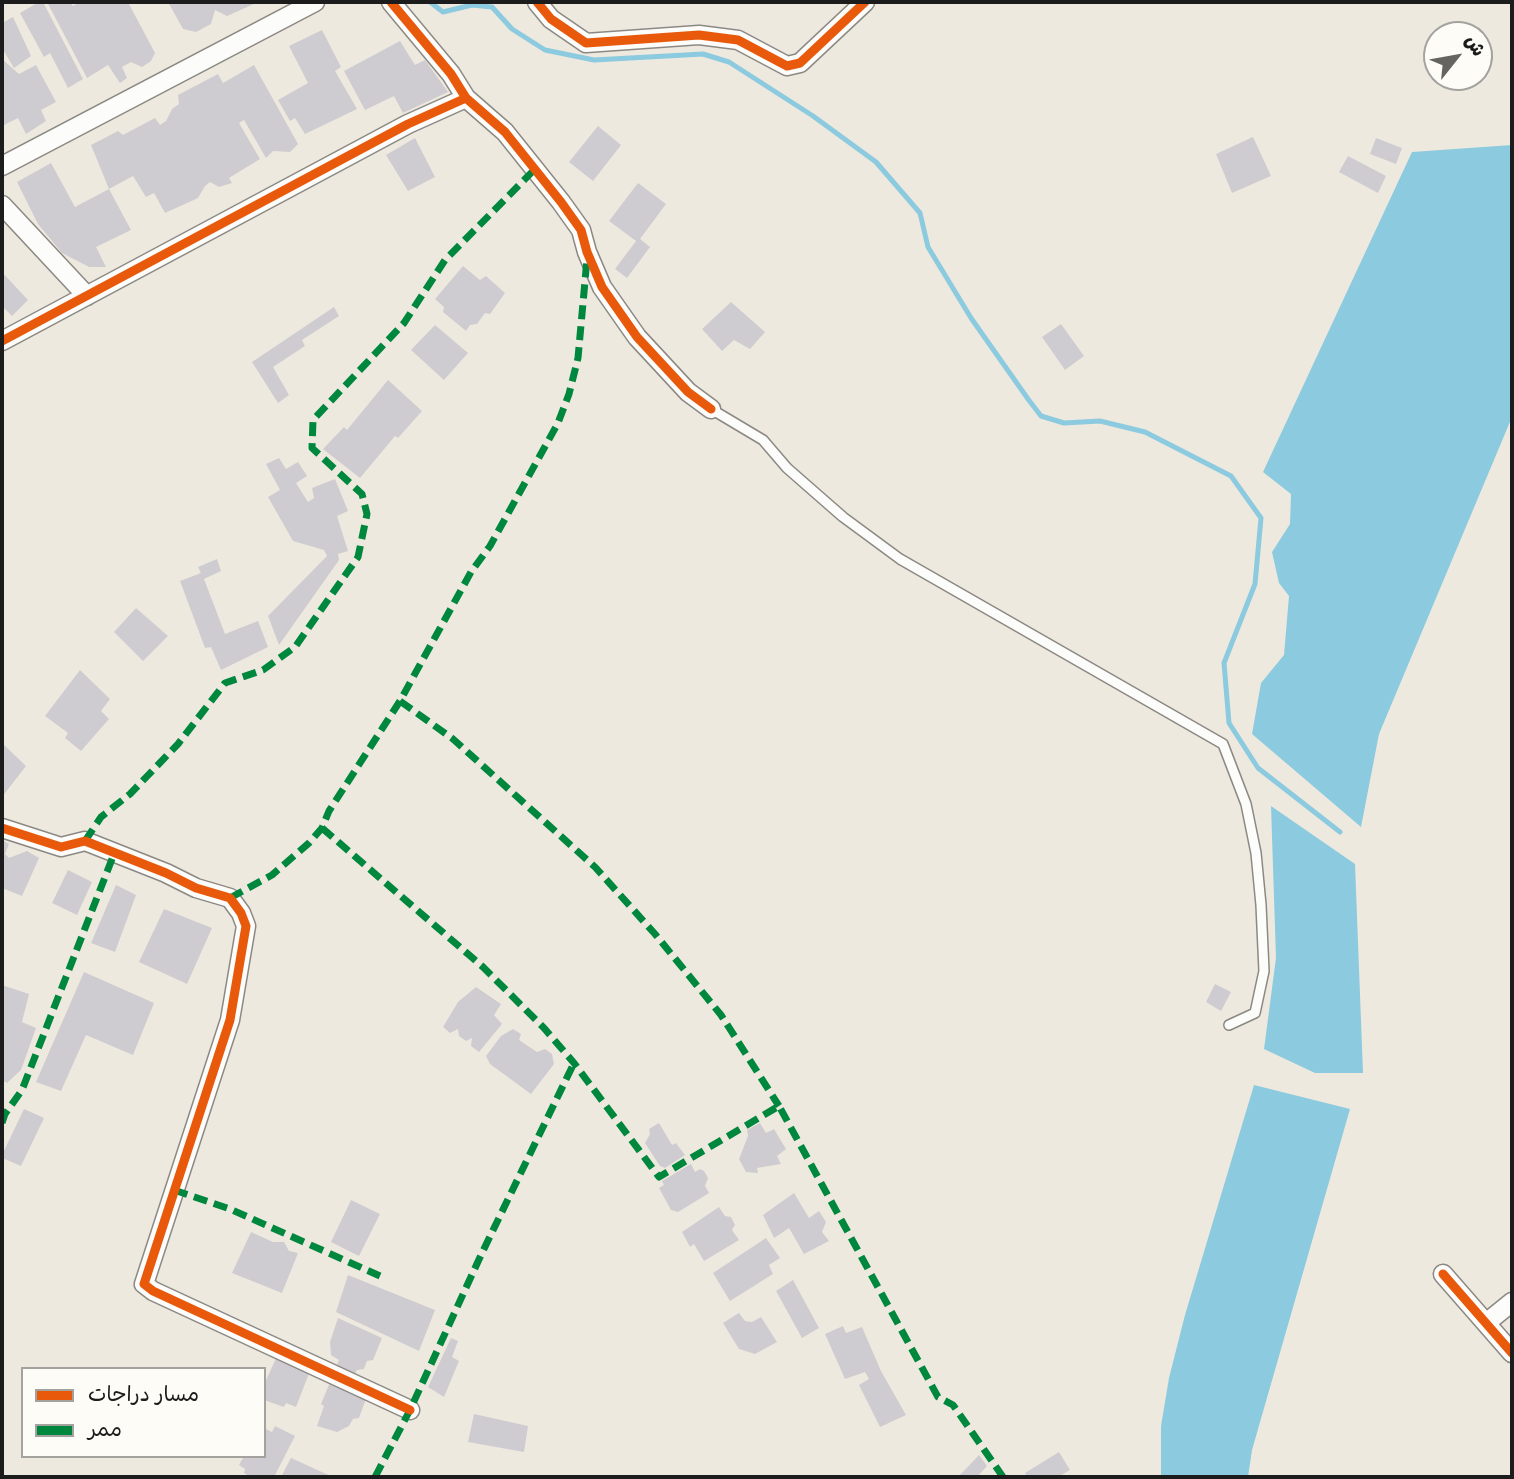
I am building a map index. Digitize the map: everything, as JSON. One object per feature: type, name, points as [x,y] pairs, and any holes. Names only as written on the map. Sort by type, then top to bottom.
[{"type":"street","points":[[2,166],[315,2]]},
{"type":"street","points":[[391,2],[451,74],[466,98],[505,132],[581,230],[602,287],[637,337],[688,392],[711,409]]},
{"type":"street","points":[[537,2],[551,19],[586,43],[699,35],[738,40],[787,66],[800,64],[865,2]]},
{"type":"street","points":[[2,341],[408,124],[466,98]]},
{"type":"street","points":[[2,205],[87,296]]},
{"type":"street","points":[[2,828],[61,847],[85,841],[166,873],[196,888],[230,898],[241,913],[246,926],[230,1020],[144,1284],[153,1291],[410,1410]]},
{"type":"street","points":[[1443,1274],[1512,1353]]},
{"type":"street","points":[[1486,1323],[1512,1302]]},
{"type":"lane","points":[[711,409],[763,440],[787,468],[844,517],[900,559],[1223,744],[1246,804],[1256,853],[1264,971],[1255,1013],[1229,1025]]},
{"type":"water","points":[[1512,145],[1512,417],[1379,734],[1361,827],[1252,734],[1261,683],[1284,655],[1289,596],[1279,583],[1272,552],[1290,524],[1291,494],[1263,472],[1412,152]]},
{"type":"water","points":[[1271,806],[1355,864],[1363,1073],[1315,1073],[1264,1049],[1276,958]]},
{"type":"water","points":[[1254,1085],[1350,1109],[1252,1450],[1248,1477],[1161,1477],[1161,1426],[1169,1378],[1185,1315]]},
{"type":"building","points":[[43,2],[83,79],[68,88],[50,53],[44,57],[20,13]]},
{"type":"building","points":[[47,2],[70,2],[73,6],[80,2],[133,2],[129,4],[155,53],[151,61],[142,67],[131,62],[122,67],[127,78],[120,83],[108,65],[87,78]]},
{"type":"building","points":[[168,2],[254,4],[227,16],[215,10],[211,24],[196,32],[183,29]]},
{"type":"building","points":[[13,17],[31,56],[14,68],[2,48],[2,23]]},
{"type":"building","points":[[322,30],[341,67],[335,71],[357,109],[305,134],[295,118],[290,121],[278,100],[308,83],[289,46]]},
{"type":"building","points":[[400,41],[415,65],[425,60],[448,92],[403,113],[394,96],[365,110],[344,71]]},
{"type":"building","points":[[2,59],[19,74],[36,65],[56,102],[41,110],[46,121],[26,134],[18,118],[2,126]]},
{"type":"building","points":[[254,65],[298,144],[290,152],[273,151],[266,158],[244,120],[239,123],[260,159],[229,178],[232,183],[219,187],[210,182],[198,198],[165,213],[154,193],[146,197],[133,176],[109,189],[91,145],[118,131],[123,135],[155,118],[160,125],[179,104],[178,95],[218,74],[223,83]]},
{"type":"building","points":[[598,126],[621,145],[593,181],[569,162]]},
{"type":"building","points":[[1253,137],[1271,176],[1232,193],[1216,154]]},
{"type":"building","points":[[415,138],[435,177],[408,191],[386,155]]},
{"type":"building","points":[[1376,138],[1402,148],[1396,164],[1370,154]]},
{"type":"building","points":[[1348,156],[1386,176],[1378,193],[1339,172]]},
{"type":"building","points":[[51,163],[75,207],[109,189],[131,230],[96,247],[106,267],[89,267],[62,253],[38,224],[17,182]]},
{"type":"building","points":[[638,183],[666,204],[640,239],[650,247],[627,278],[615,269],[636,241],[609,221]]},
{"type":"building","points":[[463,266],[480,280],[486,276],[505,293],[490,314],[485,313],[477,324],[470,325],[466,331],[443,312],[444,307],[435,299]]},
{"type":"building","points":[[2,272],[28,300],[12,316],[2,306]]},
{"type":"building","points":[[731,302],[765,332],[750,349],[734,340],[722,351],[702,329]]},
{"type":"building","points":[[334,307],[339,316],[302,340],[305,346],[273,367],[289,395],[278,403],[252,362]]},
{"type":"building","points":[[1061,324],[1084,356],[1065,370],[1042,337]]},
{"type":"building","points":[[435,325],[468,353],[444,380],[411,350]]},
{"type":"building","points":[[388,380],[422,411],[398,438],[395,436],[360,478],[323,449],[344,427],[347,430]]},
{"type":"building","points":[[279,458],[286,469],[298,462],[307,476],[296,483],[308,502],[314,498],[312,488],[335,479],[348,511],[337,516],[348,551],[338,554],[339,560],[279,645],[268,616],[327,556],[324,550],[293,541],[268,497],[280,490],[266,464]]},
{"type":"building","points":[[217,559],[221,571],[204,579],[225,634],[258,621],[268,647],[221,670],[211,647],[205,648],[180,581],[201,573],[198,567]]},
{"type":"building","points":[[136,608],[168,636],[143,661],[114,632]]},
{"type":"building","points":[[80,670],[110,699],[101,711],[109,719],[81,751],[65,738],[68,733],[45,716]]},
{"type":"building","points":[[2,743],[26,766],[2,797]]},
{"type":"building","points":[[2,840],[9,844],[5,854],[9,858],[27,851],[39,858],[22,896],[2,888]]},
{"type":"building","points":[[68,870],[92,882],[77,915],[52,903]]},
{"type":"building","points":[[116,885],[136,895],[115,952],[91,943]]},
{"type":"building","points":[[164,909],[212,928],[187,984],[139,962]]},
{"type":"building","points":[[84,972],[154,1003],[133,1055],[86,1035],[61,1091],[36,1082]]},
{"type":"building","points":[[1215,984],[1231,992],[1221,1011],[1206,1002]]},
{"type":"building","points":[[2,985],[29,994],[22,1022],[36,1028],[21,1070],[7,1083],[2,1080]]},
{"type":"building","points":[[476,987],[501,1004],[494,1015],[502,1024],[479,1052],[471,1046],[472,1038],[466,1041],[459,1036],[458,1029],[450,1033],[443,1027],[458,1002]]},
{"type":"building","points":[[513,1029],[521,1034],[519,1040],[537,1052],[545,1049],[552,1054],[554,1064],[531,1094],[490,1064],[486,1056],[501,1036]]},
{"type":"building","points":[[24,1109],[44,1118],[21,1166],[2,1158],[2,1155]]},
{"type":"building","points":[[659,1123],[672,1145],[676,1143],[685,1155],[665,1168],[660,1166],[645,1143],[650,1134],[649,1129]]},
{"type":"building","points":[[760,1123],[766,1133],[774,1129],[786,1149],[777,1156],[781,1164],[757,1168],[758,1173],[746,1172],[739,1159],[748,1136],[747,1130]]},
{"type":"building","points":[[691,1164],[695,1172],[700,1169],[704,1171],[708,1178],[705,1186],[709,1193],[678,1212],[671,1210],[659,1188],[664,1185],[662,1181]]},
{"type":"building","points":[[794,1193],[809,1218],[819,1211],[826,1222],[822,1232],[829,1241],[804,1254],[789,1228],[774,1238],[763,1215]]},
{"type":"building","points":[[351,1200],[380,1214],[359,1256],[331,1242]]},
{"type":"building","points":[[719,1207],[725,1216],[731,1217],[735,1225],[732,1230],[739,1240],[704,1261],[694,1244],[690,1247],[682,1232]]},
{"type":"building","points":[[251,1232],[273,1242],[284,1242],[289,1251],[298,1253],[282,1293],[232,1273]]},
{"type":"building","points":[[766,1238],[780,1258],[769,1265],[773,1274],[730,1301],[713,1273]]},
{"type":"building","points":[[348,1275],[435,1310],[419,1351],[336,1312]]},
{"type":"building","points":[[793,1280],[819,1328],[802,1338],[776,1291]]},
{"type":"building","points":[[739,1313],[745,1321],[752,1322],[761,1317],[777,1342],[755,1354],[739,1349],[723,1323]]},
{"type":"building","points":[[338,1318],[382,1338],[373,1360],[367,1361],[364,1369],[357,1370],[354,1375],[336,1367],[339,1360],[331,1355],[330,1342]]},
{"type":"building","points":[[843,1326],[846,1333],[862,1327],[881,1371],[906,1415],[880,1427],[859,1385],[869,1379],[865,1372],[845,1379],[825,1334]]},
{"type":"building","points":[[451,1338],[458,1341],[452,1357],[459,1361],[444,1397],[428,1387]]},
{"type":"building","points":[[277,1356],[310,1371],[296,1407],[286,1403],[284,1407],[266,1401],[266,1381]]},
{"type":"building","points":[[331,1380],[367,1396],[359,1418],[353,1419],[349,1426],[337,1432],[317,1426],[324,1406],[321,1404]]},
{"type":"building","points":[[474,1414],[528,1426],[524,1452],[468,1442]]},
{"type":"building","points":[[275,1426],[295,1436],[274,1477],[251,1477],[244,1473],[245,1469],[239,1465],[243,1458],[266,1458],[266,1429],[272,1432]]},
{"type":"building","points":[[1059,1452],[1070,1470],[1058,1477],[1027,1477],[1025,1473]]},
{"type":"building","points":[[979,1455],[987,1466],[977,1477],[958,1477]]},
{"type":"building","points":[[291,1458],[333,1477],[281,1477]]},
{"type":"waterway","points":[[430,2],[443,12],[472,5],[492,7],[512,29],[545,50],[594,60],[703,54],[729,62],[813,116],[876,162],[920,213],[928,247],[971,318],[1041,416],[1064,423],[1100,421],[1145,432],[1231,476],[1261,518],[1255,584],[1224,663],[1229,723],[1258,768],[1340,832]]},
{"type":"marked path","points":[[85,841],[101,817],[130,794],[178,744],[225,683],[263,670],[295,647],[358,557],[367,514],[362,494],[312,448],[313,420],[404,323],[445,260],[534,170]]},
{"type":"marked path","points":[[230,898],[272,875],[322,828],[329,811],[400,701],[471,572],[490,546],[558,423],[569,394],[578,358],[587,259]]},
{"type":"marked path","points":[[400,701],[453,739],[595,867],[655,934],[721,1015],[779,1106]]},
{"type":"marked path","points":[[322,828],[483,967],[544,1028],[574,1063],[659,1177],[779,1106],[938,1397],[953,1405],[1003,1477]]},
{"type":"marked path","points":[[2,1123],[22,1090],[114,854]]},
{"type":"marked path","points":[[375,1477],[410,1410],[574,1063]]},
{"type":"marked path","points":[[174,1190],[230,1209],[380,1276]]},
{"type":"cycle path","points":[[2,341],[408,124],[466,98],[451,74],[391,2]]},
{"type":"cycle path","points":[[537,2],[551,19],[586,43],[699,35],[738,40],[787,66],[800,63],[865,2]]},
{"type":"cycle path","points":[[466,98],[505,132],[561,202],[581,230],[602,287],[637,337],[688,392],[711,409]]},
{"type":"cycle path","points":[[2,828],[61,847],[85,841],[166,873],[196,888],[230,898],[241,913],[246,926],[230,1020],[144,1284],[153,1291],[410,1410]]},
{"type":"cycle path","points":[[1443,1274],[1512,1353]]}]
